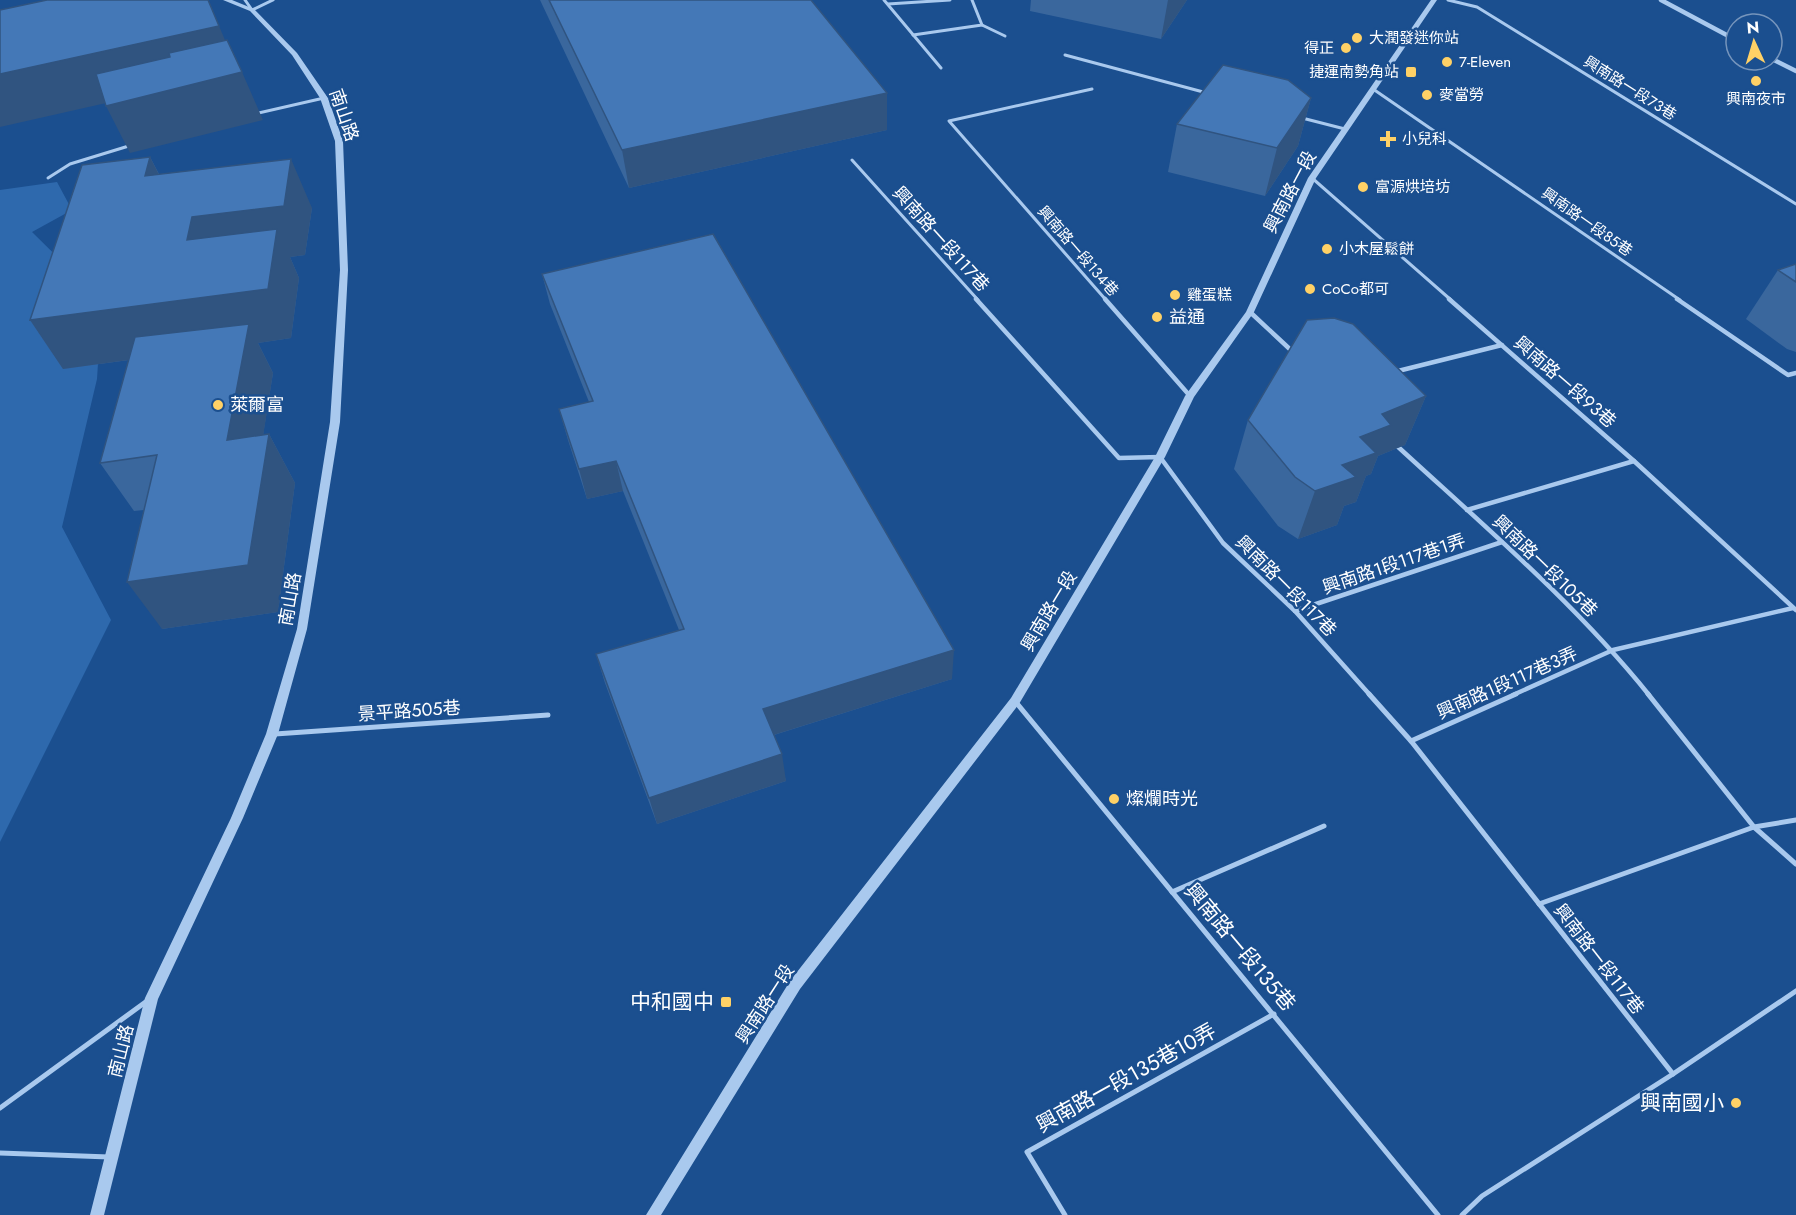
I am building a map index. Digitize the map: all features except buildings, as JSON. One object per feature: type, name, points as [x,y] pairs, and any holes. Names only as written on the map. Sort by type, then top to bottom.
[{"type":"street","name":"南山路","points":[[97,1215],[152,998],[237,818],[272,734],[303,629],[335,422],[344,270],[339,141],[324,98],[295,54],[252,10],[225,0]]},
{"type":"street","name":"興南路一段","points":[[653,1215],[795,985],[1015,701],[1160,458],[1190,396],[1250,312],[1312,178],[1434,0]]},
{"type":"street","points":[[1661,0],[1724,34]]},
{"type":"lane","points":[[245,0],[252,10],[273,0]]},
{"type":"lane","points":[[884,0],[941,68]]},
{"type":"lane","points":[[888,4],[950,0]]},
{"type":"lane","points":[[972,0],[982,25]]},
{"type":"lane","name":"興南路一段73巷","points":[[1448,0],[1477,7],[1796,204]]},
{"type":"lane","points":[[913,35],[982,25],[1005,36]]},
{"type":"lane","points":[[1065,55],[1210,94]]},
{"type":"lane","name":"興南路一段134巷","points":[[1092,89],[949,121],[1190,396]]},
{"type":"lane","name":"興南路一段85巷","points":[[1373,89],[1788,375],[1796,373]]},
{"type":"lane","points":[[248,115],[324,98]]},
{"type":"lane","points":[[1300,117],[1345,129]]},
{"type":"lane","points":[[48,178],[70,165],[141,142]]},
{"type":"lane","name":"興南路一段117巷","points":[[852,160],[1119,459],[1160,458],[1223,543],[1295,611],[1411,741],[1672,1074]]},
{"type":"lane","name":"興南路一段93巷","points":[[1312,178],[1634,461],[1795,609]]},
{"type":"lane","points":[[1250,312],[1302,360]]},
{"type":"lane","points":[[1384,375],[1502,345]]},
{"type":"lane","name":"興南路一段105巷","points":[[1389,439],[1502,542],[1613,650],[1754,827],[1796,864]]},
{"type":"lane","points":[[1467,510],[1634,461]]},
{"type":"lane","name":"興南路1段117巷1弄","points":[[1295,611],[1502,542]]},
{"type":"lane","name":"興南路1段117巷3弄","points":[[1411,741],[1613,650],[1795,609]]},
{"type":"lane","name":"興南路一段135巷","points":[[1015,701],[1438,1215]]},
{"type":"lane","name":"景平路505巷","points":[[272,734],[548,715]]},
{"type":"lane","points":[[1539,904],[1754,827],[1796,820]]},
{"type":"lane","points":[[1172,892],[1324,826]]},
{"type":"lane","points":[[1462,1215],[1482,1196],[1796,992]]},
{"type":"lane","points":[[0,1108],[152,998]]},
{"type":"lane","name":"興南路一段135巷10弄","points":[[1065,1215],[1026,1152],[1274,1014]]},
{"type":"lane","points":[[0,1153],[111,1158]]},
{"type":"shaded area","points":[[57,182],[72,210],[32,232],[102,301],[97,379],[62,527],[111,620],[0,842],[0,190]]},
{"type":"place","name":"大潤發迷你站","points":[[1357,38]]},
{"type":"place","name":"得正","points":[[1346,48]]},
{"type":"place","name":"7-Eleven","points":[[1447,62]]},
{"type":"place","name":"捷運南勢角站","points":[[1411,72]]},
{"type":"place","name":"興南夜市","points":[[1756,81]]},
{"type":"place","name":"麥當勞","points":[[1427,95]]},
{"type":"place","name":"小兒科","points":[[1388,139]]},
{"type":"place","name":"富源烘培坊","points":[[1363,187]]},
{"type":"place","name":"小木屋鬆餅","points":[[1327,249]]},
{"type":"place","name":"CoCo都可","points":[[1310,289]]},
{"type":"place","name":"雞蛋糕","points":[[1175,295]]},
{"type":"place","name":"益通","points":[[1157,317]]},
{"type":"place","name":"萊爾富","points":[[218,405]]},
{"type":"place","name":"燦爛時光","points":[[1114,799]]},
{"type":"place","name":"中和國中","points":[[726,1002]]},
{"type":"place","name":"興南國小","points":[[1736,1103]]}]
